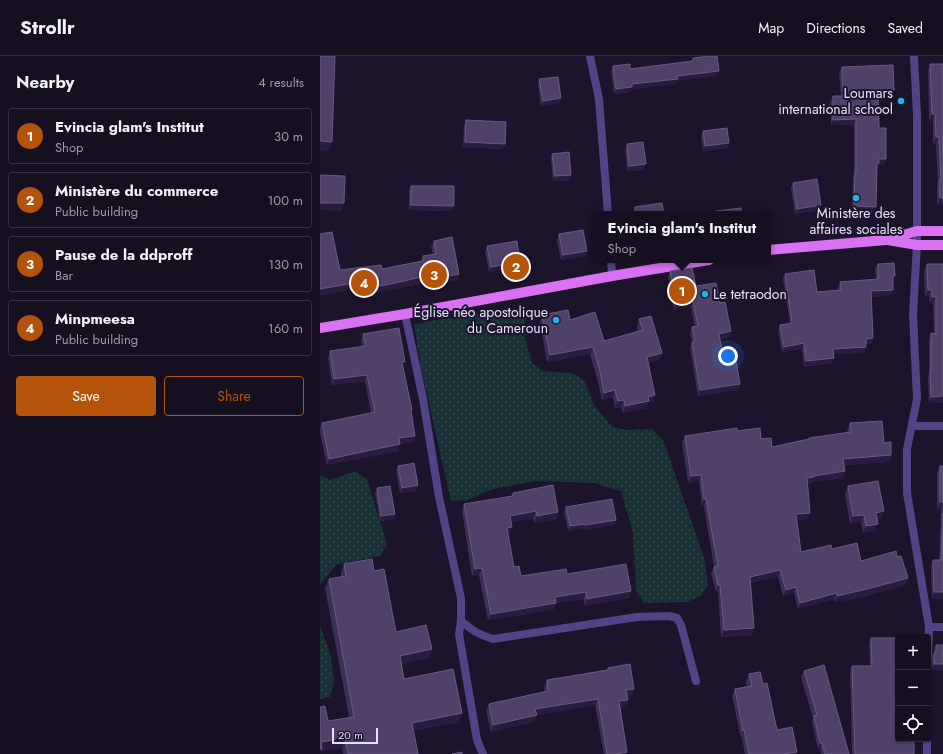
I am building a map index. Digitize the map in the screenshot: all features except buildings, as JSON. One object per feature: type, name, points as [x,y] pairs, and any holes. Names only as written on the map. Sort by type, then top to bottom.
[{"type":"main road","points":[[771,250],[886,240],[917,231],[943,230]]},
{"type":"main road","points":[[886,240],[917,245],[943,245]]},
{"type":"main road","points":[[320,328],[691,263]]},
{"type":"street","points":[[590,56],[599,99],[608,211]]},
{"type":"street","points":[[914,56],[917,115],[917,245],[913,314],[917,398],[907,449],[907,493],[929,627],[929,634]]},
{"type":"street","points":[[611,263],[612,276]]},
{"type":"street","points":[[406,314],[423,399],[439,497],[461,598],[461,621],[459,634],[477,740],[483,754]]},
{"type":"street","points":[[912,426],[943,426]]},
{"type":"street","points":[[461,621],[482,636],[493,639],[637,617],[669,616],[677,618],[681,625],[696,681]]},
{"type":"street","points":[[929,627],[943,627]]},
{"type":"street","points":[[927,742],[927,754]]},
{"type":"green space","points":[[526,309],[525,337],[532,363],[543,371],[572,373],[584,380],[594,405],[611,426],[625,430],[652,429],[663,440],[704,557],[708,584],[701,596],[687,602],[644,603],[636,591],[633,532],[621,491],[594,483],[536,481],[493,489],[467,500],[451,501],[421,368],[414,324],[460,316]]},
{"type":"green space","points":[[355,471],[367,479],[387,544],[380,556],[336,565],[320,585],[320,475],[330,480]]},
{"type":"green space","points":[[320,626],[331,656],[334,683],[330,697],[320,699]]},
{"type":"place","name":"Loumars international school","points":[[901,101]]},
{"type":"place","name":"Ministère des affaires sociales","points":[[856,198]]},
{"type":"place","name":"Ministère du commerce","points":[[516,267]]},
{"type":"place","name":"Pause de la ddproff","points":[[434,275]]},
{"type":"place","name":"Minpmeesa","points":[[364,283]]},
{"type":"place","name":"Evincia glam's Institut","points":[[682,291]]},
{"type":"place","name":"Le tetraodon","points":[[705,294]]},
{"type":"place","name":"Église néo apostolique du Cameroun","points":[[556,320]]}]
